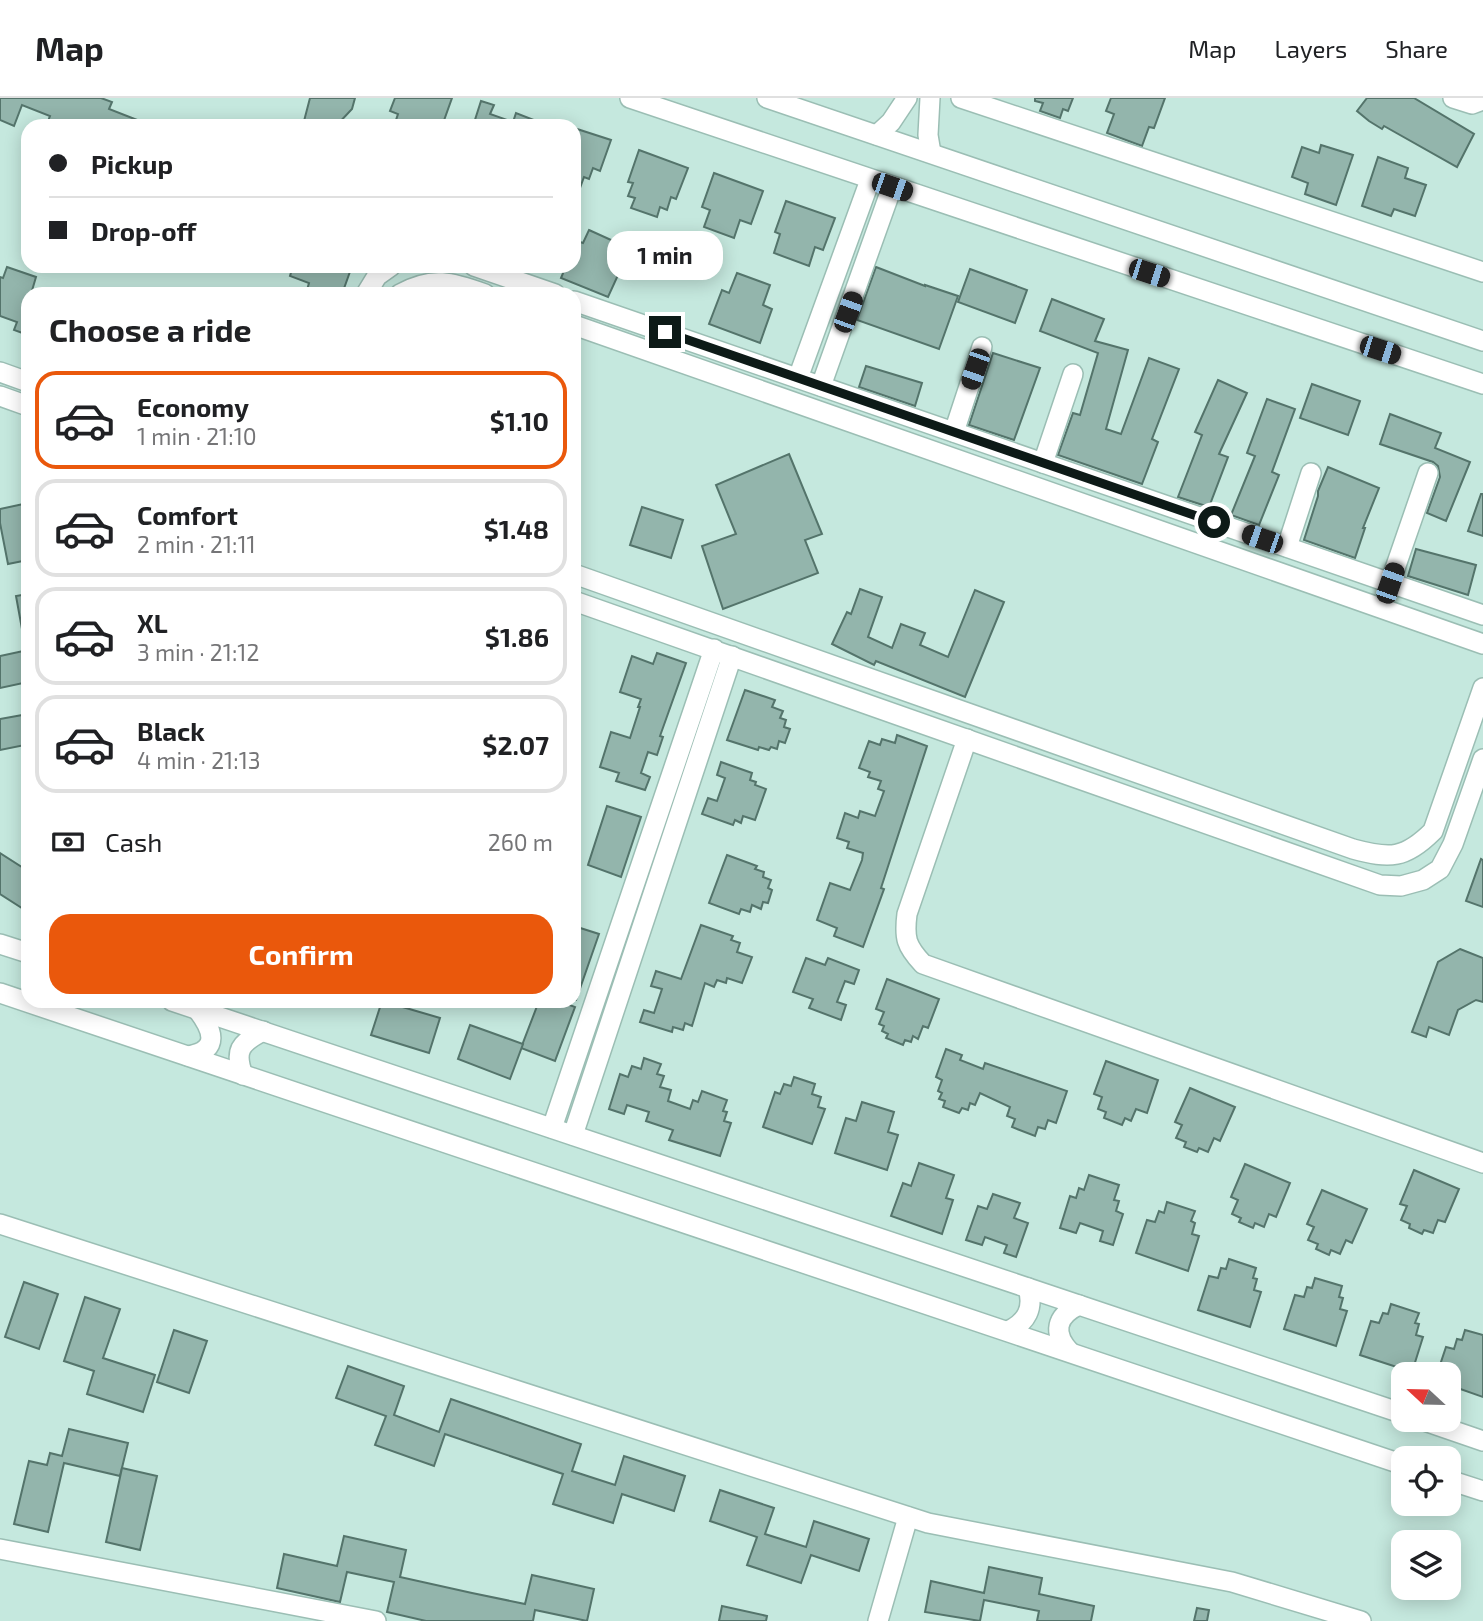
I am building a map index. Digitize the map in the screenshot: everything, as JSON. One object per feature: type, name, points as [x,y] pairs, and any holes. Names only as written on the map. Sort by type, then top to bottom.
[{"type":"street","points":[[630,98],[1483,384]]},
{"type":"street","points":[[767,98],[1483,341]]},
{"type":"street","points":[[877,135],[891,122],[906,98]]},
{"type":"street","points":[[930,98],[928,126],[931,153]]},
{"type":"street","points":[[961,98],[1483,272]]},
{"type":"street","points":[[1454,98],[1472,104],[1483,100]]},
{"type":"street","points":[[798,378],[870,180]]},
{"type":"street","points":[[821,386],[892,187]]},
{"type":"street","points":[[370,287],[381,273]]},
{"type":"street","points":[[494,273],[535,287]]},
{"type":"street","points":[[413,287],[439,281],[460,287]]},
{"type":"street","points":[[581,303],[1483,615]]},
{"type":"street","points":[[623,342],[629,320]]},
{"type":"street","points":[[581,327],[1483,644]]},
{"type":"street","points":[[954,432],[982,347]]},
{"type":"street","points":[[0,372],[21,380]]},
{"type":"street","points":[[1043,463],[1073,374]]},
{"type":"street","points":[[0,396],[21,403]]},
{"type":"street","points":[[984,469],[992,445]]},
{"type":"street","points":[[1390,583],[1428,473]]},
{"type":"street","points":[[1287,547],[1311,474]]},
{"type":"street","points":[[581,576],[1374,855],[1396,855],[1417,847],[1433,831],[1483,688]]},
{"type":"street","points":[[581,603],[1380,885],[1401,886],[1423,880],[1440,869],[1453,845],[1483,761]]},
{"type":"street","points":[[552,1128],[723,652]]},
{"type":"street","points":[[573,1135],[723,652]]},
{"type":"street","points":[[967,740],[907,914],[905,933],[910,951],[923,964],[1483,1163]]},
{"type":"street","points":[[0,944],[21,951]]},
{"type":"street","points":[[0,993],[21,1000]]},
{"type":"street","points":[[45,1008],[1391,1461]]},
{"type":"street","points":[[194,1008],[1391,1410]]},
{"type":"street","points":[[188,1056],[203,1054],[210,1041],[208,1023],[197,1009]]},
{"type":"street","points":[[243,1075],[238,1062],[239,1052],[253,1036],[263,1031]]},
{"type":"street","points":[[0,1224],[908,1517],[948,1528],[1232,1582],[1361,1621]]},
{"type":"street","points":[[1008,1331],[1026,1319],[1031,1298],[1028,1288]]},
{"type":"street","points":[[1070,1352],[1062,1343],[1059,1331],[1061,1319],[1068,1310],[1079,1305]]},
{"type":"street","points":[[1457,1432],[1483,1441]]},
{"type":"street","points":[[1461,1484],[1483,1491]]},
{"type":"street","points":[[878,1621],[908,1517]]},
{"type":"street","points":[[0,1549],[376,1621]]},
{"type":"building","points":[[0,98],[101,98],[112,102],[109,109],[135,119],[49,119],[50,116],[22,105],[14,126],[0,120]]},
{"type":"building","points":[[310,98],[355,98],[352,109],[343,119],[305,119]]},
{"type":"building","points":[[395,98],[452,98],[444,119],[396,119],[398,114],[390,111]]},
{"type":"building","points":[[1035,98],[1073,98],[1068,111],[1063,109],[1060,118],[1040,111],[1043,103],[1035,101]]},
{"type":"building","points":[[1111,98],[1165,98],[1154,128],[1149,127],[1142,146],[1107,133],[1114,114],[1106,111]]},
{"type":"building","points":[[1367,98],[1414,98],[1474,134],[1457,167],[1384,126],[1382,129],[1369,121],[1357,111]]},
{"type":"building","points":[[481,101],[494,105],[490,114],[504,119],[475,119]]},
{"type":"building","points":[[516,113],[531,119],[514,119]]},
{"type":"building","points":[[581,130],[611,140],[600,171],[593,168],[589,179],[584,177],[581,185]]},
{"type":"building","points":[[1321,145],[1353,155],[1336,205],[1305,194],[1308,183],[1292,177],[1302,147],[1319,153]]},
{"type":"building","points":[[639,150],[688,168],[676,199],[671,197],[667,210],[660,207],[657,217],[631,208],[635,198],[628,196],[633,183],[628,182]]},
{"type":"building","points":[[1378,157],[1408,168],[1405,178],[1426,185],[1415,216],[1394,209],[1391,216],[1362,206]]},
{"type":"building","points":[[714,173],[763,191],[751,224],[740,220],[734,238],[704,227],[710,210],[702,207]]},
{"type":"building","points":[[786,201],[835,218],[823,250],[815,247],[809,266],[774,253],[780,234],[775,232]]},
{"type":"building","points":[[589,230],[620,244],[614,257],[624,262],[608,297],[561,278],[563,273],[581,273],[581,242]]},
{"type":"building","points":[[7,267],[36,277],[33,287],[21,287],[21,332],[14,330],[17,322],[0,316],[0,277],[3,278]]},
{"type":"building","points":[[876,267],[958,296],[939,349],[857,320]]},
{"type":"building","points":[[970,269],[1027,290],[1015,323],[958,302]]},
{"type":"building","points":[[291,273],[350,273],[344,287],[308,287],[309,283],[290,276]]},
{"type":"building","points":[[737,273],[770,285],[763,305],[772,309],[760,343],[709,324],[722,290],[729,293]]},
{"type":"building","points":[[1052,299],[1104,319],[1095,341],[1128,350],[1106,429],[1121,434],[1149,358],[1179,369],[1152,439],[1158,442],[1142,484],[1058,455],[1073,413],[1080,415],[1098,353],[1040,331]]},
{"type":"building","points":[[993,353],[1040,368],[1014,440],[969,425]]},
{"type":"building","points":[[866,366],[922,383],[915,406],[859,387]]},
{"type":"building","points":[[1218,380],[1247,393],[1219,454],[1228,457],[1209,507],[1178,497],[1202,435],[1195,432]]},
{"type":"building","points":[[1312,384],[1360,401],[1348,435],[1300,418]]},
{"type":"building","points":[[1267,399],[1295,409],[1272,472],[1279,475],[1259,525],[1231,515],[1255,456],[1247,453]]},
{"type":"building","points":[[1390,414],[1441,433],[1435,448],[1470,462],[1446,521],[1427,513],[1440,477],[1438,466],[1380,444]]},
{"type":"building","points":[[789,454],[822,534],[805,540],[818,573],[723,609],[702,546],[736,534],[716,485]]},
{"type":"building","points":[[1328,467],[1379,488],[1363,528],[1355,558],[1304,540]]},
{"type":"building","points":[[1483,494],[1483,536],[1468,531]]},
{"type":"building","points":[[21,504],[21,561],[8,564],[0,509]]},
{"type":"building","points":[[642,507],[683,520],[671,558],[630,545]]},
{"type":"building","points":[[1416,549],[1476,565],[1468,595],[1408,576]]},
{"type":"building","points":[[860,589],[882,597],[868,637],[892,648],[901,624],[925,633],[920,645],[948,657],[975,590],[1004,602],[965,697],[876,661],[874,665],[832,644],[847,612],[851,614]]},
{"type":"building","points":[[21,595],[21,624],[16,596]]},
{"type":"building","points":[[21,652],[21,684],[0,688],[0,656]]},
{"type":"building","points":[[657,653],[686,663],[660,736],[663,737],[657,755],[648,752],[641,773],[650,777],[645,790],[616,781],[619,773],[600,767],[611,732],[630,738],[640,707],[641,699],[620,692],[632,656],[653,664]]},
{"type":"building","points":[[745,690],[775,700],[772,707],[783,711],[780,718],[786,720],[784,727],[790,729],[785,743],[779,741],[777,749],[759,747],[758,750],[727,740]]},
{"type":"building","points":[[21,715],[21,746],[0,750],[0,719]]},
{"type":"building","points":[[897,735],[927,746],[881,888],[884,889],[863,947],[834,936],[837,928],[817,920],[830,883],[850,890],[862,860],[863,853],[847,848],[849,842],[837,838],[845,813],[858,818],[860,811],[875,816],[884,791],[878,789],[881,781],[868,777],[870,772],[859,768],[869,741],[880,745],[882,739],[895,743]]},
{"type":"building","points":[[721,762],[752,773],[750,780],[766,789],[755,820],[743,816],[741,823],[735,820],[733,825],[702,814],[708,798],[717,801],[725,778],[717,775]]},
{"type":"building","points":[[607,806],[641,817],[621,877],[588,865]]},
{"type":"building","points":[[0,853],[21,866],[21,908],[0,894]]},
{"type":"building","points":[[727,855],[757,866],[755,869],[764,872],[763,877],[771,880],[768,888],[772,890],[768,903],[763,902],[761,909],[752,905],[750,912],[741,909],[739,914],[709,903]]},
{"type":"building","points":[[1481,859],[1483,860],[1483,907],[1466,901]]},
{"type":"building","points":[[701,925],[733,936],[731,940],[740,943],[737,952],[752,957],[742,983],[727,978],[726,983],[717,980],[714,987],[705,983],[692,1026],[685,1023],[683,1030],[673,1027],[672,1032],[640,1022],[644,1010],[654,1013],[662,989],[651,986],[656,971],[681,979]]},
{"type":"building","points":[[581,928],[599,934],[581,986]]},
{"type":"building","points":[[1460,949],[1483,958],[1483,1002],[1476,1000],[1458,1010],[1449,1035],[1429,1027],[1426,1037],[1412,1032],[1438,962]]},
{"type":"building","points":[[806,958],[825,965],[828,958],[859,970],[854,984],[845,981],[837,1002],[846,1005],[841,1020],[809,1008],[813,999],[793,992]]},
{"type":"building","points":[[887,979],[939,999],[928,1028],[923,1026],[918,1039],[913,1036],[911,1042],[905,1040],[903,1045],[886,1038],[888,1034],[882,1031],[884,1026],[879,1024],[884,1012],[876,1009]]},
{"type":"building","points":[[380,1008],[406,1008],[440,1018],[429,1053],[371,1035]]},
{"type":"building","points":[[536,1008],[575,1008],[555,1061],[521,1048]]},
{"type":"building","points":[[470,1025],[523,1044],[510,1079],[458,1059]]},
{"type":"building","points":[[946,1049],[962,1055],[960,1060],[983,1069],[985,1063],[1067,1091],[1056,1123],[1048,1120],[1045,1129],[1038,1127],[1035,1136],[1012,1127],[1015,1119],[1007,1116],[1010,1107],[980,1093],[975,1105],[970,1103],[968,1110],[962,1108],[959,1113],[943,1107],[945,1101],[939,1099],[942,1093],[938,1091],[942,1080],[936,1077]]},
{"type":"building","points":[[644,1058],[661,1064],[657,1074],[664,1076],[660,1087],[671,1090],[668,1101],[690,1109],[693,1100],[698,1102],[702,1091],[727,1100],[723,1111],[727,1112],[724,1121],[731,1123],[720,1156],[669,1140],[673,1130],[646,1121],[649,1112],[627,1105],[624,1114],[609,1109],[620,1074],[628,1077],[632,1066],[641,1069]]},
{"type":"building","points":[[1106,1061],[1158,1080],[1147,1113],[1136,1109],[1131,1121],[1125,1118],[1122,1125],[1104,1118],[1106,1112],[1098,1109],[1102,1097],[1094,1094]]},
{"type":"building","points":[[794,1077],[815,1084],[812,1094],[821,1097],[818,1107],[825,1109],[812,1144],[763,1127],[775,1092],[780,1094],[784,1084],[791,1086]]},
{"type":"building","points":[[1190,1088],[1235,1107],[1220,1141],[1214,1138],[1208,1152],[1199,1148],[1197,1152],[1184,1147],[1186,1142],[1176,1138],[1182,1125],[1175,1122]]},
{"type":"building","points":[[862,1102],[894,1112],[888,1132],[898,1135],[887,1170],[835,1153],[846,1118],[856,1121]]},
{"type":"building","points":[[919,1163],[954,1175],[946,1198],[953,1200],[942,1234],[891,1216],[903,1183],[911,1186]]},
{"type":"building","points":[[1245,1164],[1290,1183],[1276,1217],[1269,1214],[1264,1227],[1255,1223],[1253,1228],[1239,1222],[1241,1218],[1232,1214],[1238,1200],[1231,1197]]},
{"type":"building","points":[[1414,1170],[1459,1189],[1445,1222],[1438,1220],[1433,1233],[1424,1230],[1422,1234],[1409,1228],[1410,1224],[1401,1220],[1407,1206],[1400,1204]]},
{"type":"building","points":[[1089,1175],[1119,1185],[1114,1200],[1119,1201],[1116,1211],[1123,1214],[1113,1245],[1100,1241],[1103,1231],[1080,1223],[1076,1233],[1060,1228],[1070,1196],[1076,1198],[1079,1188],[1084,1190]]},
{"type":"building","points":[[1322,1190],[1367,1209],[1352,1243],[1346,1240],[1340,1254],[1331,1250],[1329,1255],[1316,1249],[1318,1244],[1308,1240],[1314,1227],[1307,1224]]},
{"type":"building","points":[[993,1194],[1020,1203],[1014,1218],[1028,1223],[1016,1257],[1004,1253],[1007,1245],[985,1237],[982,1245],[966,1240],[978,1206],[987,1209]]},
{"type":"building","points":[[1167,1202],[1195,1211],[1191,1221],[1195,1223],[1192,1234],[1199,1236],[1188,1271],[1136,1253],[1147,1220],[1155,1222],[1159,1211],[1164,1213]]},
{"type":"building","points":[[1229,1259],[1256,1268],[1254,1290],[1261,1292],[1250,1327],[1198,1310],[1209,1276],[1218,1278],[1221,1268],[1226,1269]]},
{"type":"building","points":[[1315,1278],[1342,1286],[1340,1309],[1347,1311],[1336,1346],[1284,1329],[1295,1295],[1304,1297],[1307,1287],[1312,1288]]},
{"type":"building","points":[[24,1282],[58,1294],[39,1349],[5,1337]]},
{"type":"building","points":[[85,1297],[120,1309],[103,1358],[155,1375],[143,1412],[87,1394],[94,1371],[64,1361]]},
{"type":"building","points":[[1391,1304],[1419,1313],[1415,1323],[1419,1324],[1416,1335],[1423,1337],[1415,1362],[1391,1362],[1391,1365],[1360,1355],[1371,1321],[1379,1323],[1383,1313],[1388,1314]]},
{"type":"building","points":[[174,1330],[207,1341],[189,1393],[157,1382]]},
{"type":"building","points":[[1465,1330],[1483,1335],[1483,1397],[1461,1389],[1461,1362],[1441,1362],[1446,1347],[1454,1349],[1457,1339],[1462,1340]]},
{"type":"building","points":[[348,1366],[404,1386],[394,1415],[439,1432],[451,1399],[581,1444],[572,1471],[615,1485],[624,1456],[685,1476],[674,1511],[622,1494],[613,1523],[553,1504],[563,1474],[445,1434],[434,1466],[375,1445],[386,1416],[336,1398]]},
{"type":"building","points":[[69,1429],[128,1443],[120,1476],[64,1463],[48,1532],[14,1524],[29,1461],[47,1465],[50,1453],[62,1456]]},
{"type":"building","points":[[122,1468],[157,1476],[140,1550],[106,1542]]},
{"type":"building","points":[[720,1490],[774,1508],[765,1534],[806,1547],[814,1521],[869,1539],[859,1571],[811,1555],[801,1583],[747,1565],[757,1537],[710,1521]]},
{"type":"building","points":[[344,1536],[406,1550],[400,1577],[472,1593],[525,1604],[532,1575],[594,1589],[587,1621],[535,1610],[533,1621],[426,1621],[387,1612],[394,1582],[347,1572],[340,1602],[277,1588],[284,1554],[337,1566]]},
{"type":"building","points":[[989,1567],[1042,1578],[1039,1594],[1094,1606],[1091,1621],[1037,1621],[1039,1611],[984,1600],[980,1621],[925,1612],[931,1581],[984,1593]]},
{"type":"building","points":[[722,1606],[767,1616],[766,1621],[719,1621]]},
{"type":"building","points":[[1197,1608],[1209,1610],[1207,1621],[1194,1621]]},
{"type":"route","points":[[665,332],[1214,522]]}]
